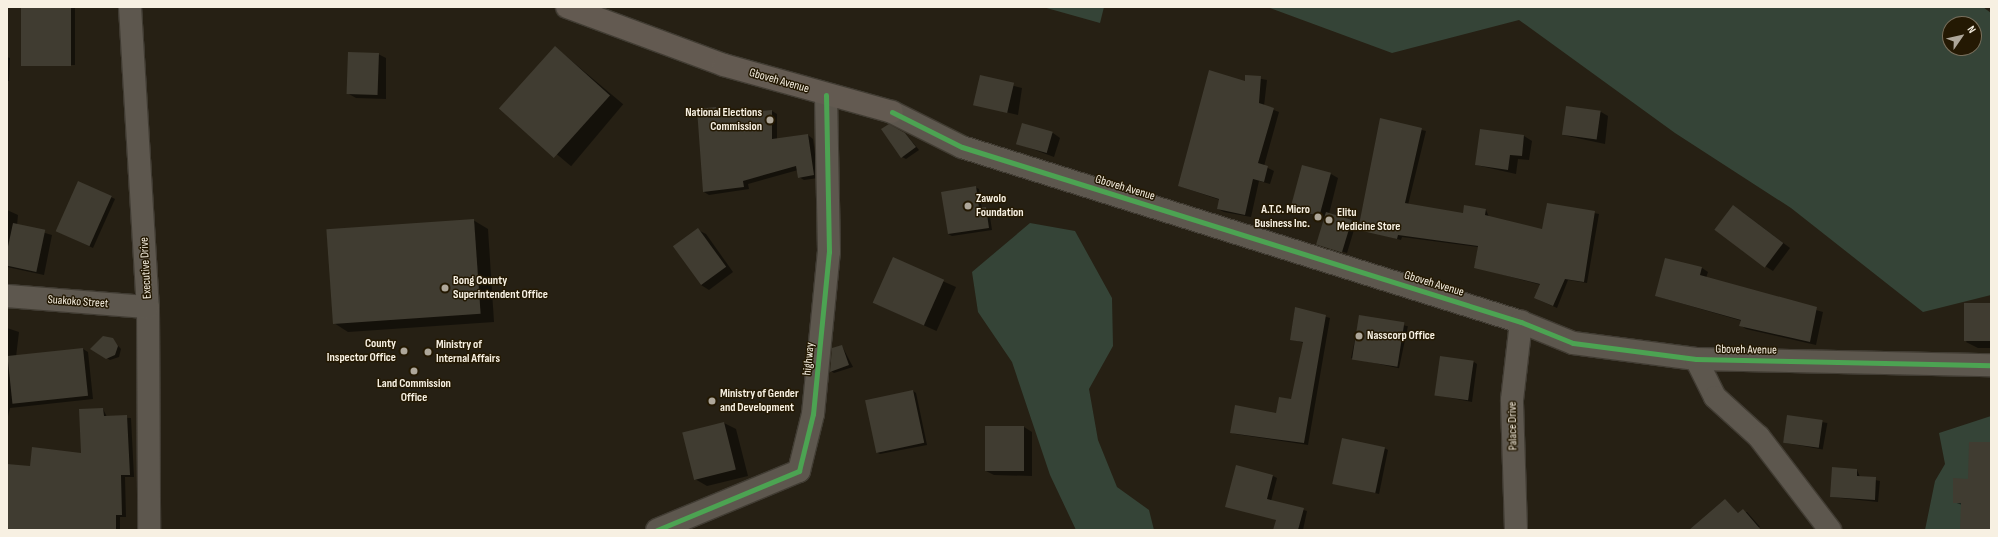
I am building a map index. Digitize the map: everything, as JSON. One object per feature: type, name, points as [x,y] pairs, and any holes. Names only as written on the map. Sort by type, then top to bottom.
[{"type":"main road","name":"Gboveh Avenue","points":[[567,7],[724,65],[826,95],[892,112]]},
{"type":"street","name":"Executive Drive","points":[[130,7],[148,307],[149,530]]},
{"type":"street","name":"highway","points":[[657,530],[799,471],[813,414],[829,252],[826,95]]},
{"type":"street","name":"Gboveh Avenue","points":[[892,112],[962,147],[1521,322],[1573,343],[1696,359],[1991,364]]},
{"type":"street","name":"Suakoko Street","points":[[7,296],[148,307]]},
{"type":"street","name":"Palace Drive","points":[[1516,530],[1512,400],[1521,322]]},
{"type":"street","points":[[1696,359],[1715,397],[1759,436],[1830,530]]},
{"type":"green space","points":[[1043,7],[1104,7],[1100,23]]},
{"type":"green space","points":[[1267,7],[1983,7],[1991,13],[1991,295],[1923,312],[1791,208],[1675,133],[1519,20],[1392,53]]},
{"type":"green space","points":[[1030,223],[1075,231],[1112,298],[1113,346],[1089,389],[1098,440],[1117,487],[1149,510],[1154,530],[1076,530],[1050,475],[1012,362],[978,312],[972,272]]},
{"type":"green space","points":[[1991,416],[1991,530],[1925,530],[1935,481],[1945,464],[1939,433]]},
{"type":"building","points":[[21,7],[71,7],[71,66],[21,66]]},
{"type":"building","points":[[555,46],[610,96],[554,158],[499,108]]},
{"type":"building","points":[[348,52],[379,53],[378,95],[347,94]]},
{"type":"building","points":[[1209,70],[1245,81],[1245,75],[1261,76],[1259,103],[1274,108],[1258,163],[1268,166],[1264,182],[1253,179],[1245,215],[1217,209],[1219,199],[1178,186]]},
{"type":"building","points":[[980,75],[1014,83],[1007,113],[973,105]]},
{"type":"building","points":[[1566,106],[1601,111],[1597,140],[1562,135]]},
{"type":"building","points":[[716,107],[717,116],[772,110],[772,139],[808,134],[814,175],[798,178],[796,166],[743,181],[744,187],[703,192],[697,109]]},
{"type":"building","points":[[1380,118],[1422,128],[1405,203],[1463,213],[1464,205],[1486,209],[1485,215],[1542,229],[1547,203],[1595,211],[1584,282],[1565,279],[1553,306],[1534,298],[1540,284],[1474,268],[1478,246],[1398,235],[1397,239],[1358,230]]},
{"type":"building","points":[[1022,123],[1053,132],[1047,153],[1016,144]]},
{"type":"building","points":[[889,124],[905,133],[916,147],[901,158],[881,129]]},
{"type":"building","points":[[1480,129],[1524,135],[1522,156],[1510,155],[1508,170],[1475,165]]},
{"type":"building","points":[[1302,165],[1331,173],[1319,216],[1290,208]]},
{"type":"building","points":[[78,181],[112,196],[89,246],[56,231]]},
{"type":"building","points":[[976,186],[979,208],[986,207],[989,228],[948,234],[941,192]]},
{"type":"building","points":[[1733,205],[1783,243],[1765,268],[1714,230]]},
{"type":"building","points":[[1326,212],[1352,220],[1342,252],[1316,245]]},
{"type":"building","points":[[474,219],[481,314],[333,324],[326,229]]},
{"type":"building","points":[[13,223],[45,230],[36,272],[7,266],[7,251]]},
{"type":"building","points":[[698,228],[726,267],[701,285],[673,246]]},
{"type":"building","points":[[893,257],[944,280],[924,325],[873,303]]},
{"type":"building","points":[[1665,258],[1702,267],[1700,275],[1817,307],[1810,342],[1739,326],[1741,320],[1655,296]]},
{"type":"building","points":[[1964,303],[1991,303],[1991,341],[1964,341]]},
{"type":"building","points":[[1295,307],[1326,315],[1304,443],[1230,433],[1235,405],[1276,413],[1279,397],[1291,399],[1303,342],[1290,340]]},
{"type":"building","points":[[1359,315],[1404,322],[1397,367],[1352,359]]},
{"type":"building","points":[[103,336],[113,338],[118,346],[115,355],[106,359],[90,349]]},
{"type":"building","points":[[842,345],[849,365],[830,372],[832,348]]},
{"type":"building","points":[[83,348],[88,396],[12,404],[7,356]]},
{"type":"building","points":[[1440,356],[1474,361],[1468,400],[1434,396]]},
{"type":"building","points":[[913,390],[924,443],[876,453],[865,400]]},
{"type":"building","points":[[103,408],[104,416],[127,415],[130,475],[121,475],[122,515],[116,515],[116,530],[7,530],[7,464],[30,466],[32,447],[81,453],[79,409]]},
{"type":"building","points":[[1787,415],[1823,420],[1819,448],[1783,443]]},
{"type":"building","points":[[724,422],[736,470],[694,480],[682,432]]},
{"type":"building","points":[[985,426],[1024,426],[1024,471],[985,471]]},
{"type":"building","points":[[1342,438],[1385,447],[1375,493],[1332,484]]},
{"type":"building","points":[[1969,442],[1990,442],[1991,530],[1960,530],[1961,503],[1953,503],[1953,478],[1968,479]]},
{"type":"building","points":[[1236,465],[1273,475],[1267,499],[1304,508],[1298,530],[1273,530],[1276,520],[1225,507]]},
{"type":"building","points":[[1832,467],[1857,469],[1857,476],[1876,477],[1875,500],[1830,497]]},
{"type":"building","points":[[1725,499],[1738,513],[1743,509],[1761,530],[1689,530]]},
{"type":"cycle path","points":[[657,530],[799,471],[813,414],[829,252],[826,95]]},
{"type":"cycle path","points":[[892,112],[962,147],[1521,322],[1573,343],[1696,359],[1991,365]]},
{"type":"place","name":"National Elections Commission","points":[[770,120]]},
{"type":"place","name":"Zawolo Foundation","points":[[968,206]]},
{"type":"place","name":"A.T.C. Micro Business Inc.","points":[[1318,217]]},
{"type":"place","name":"Elitu Medicine Store","points":[[1329,220]]},
{"type":"place","name":"Bong County Superintendent Office","points":[[445,288]]},
{"type":"place","name":"Nasscorp Office","points":[[1359,336]]},
{"type":"place","name":"County Inspector Office","points":[[404,351]]},
{"type":"place","name":"Ministry of Internal Affairs","points":[[428,352]]},
{"type":"place","name":"Land Commission Office","points":[[414,371]]},
{"type":"place","name":"Ministry of Gender and Development","points":[[712,401]]}]
